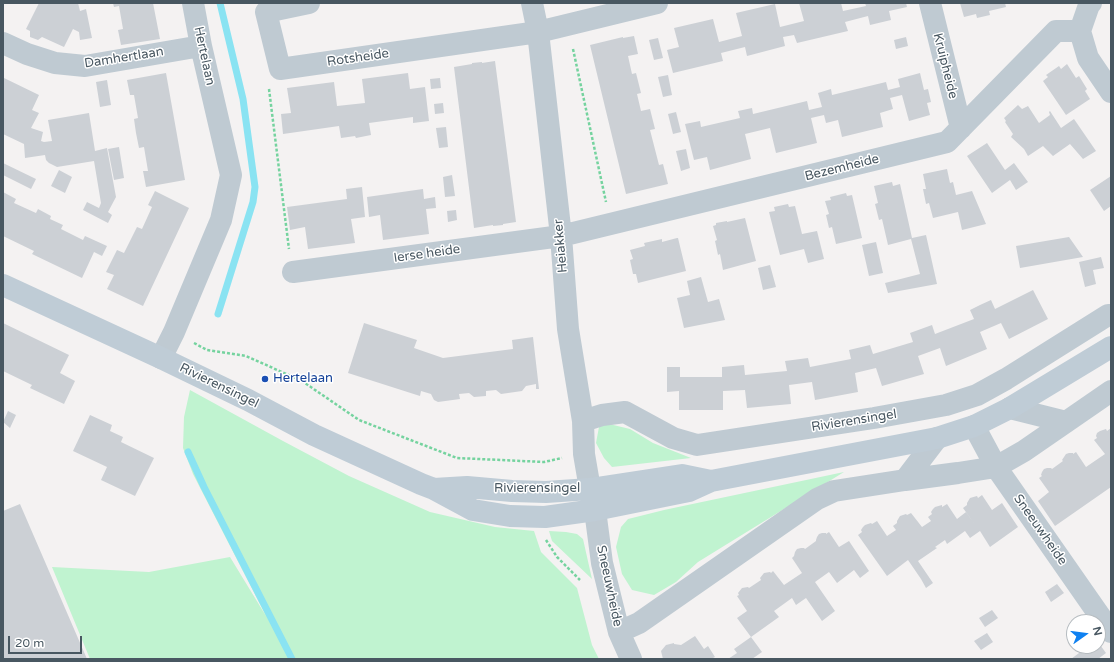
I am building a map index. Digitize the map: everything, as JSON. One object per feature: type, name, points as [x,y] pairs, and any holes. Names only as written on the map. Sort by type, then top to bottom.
[{"type":"street","name":"Hertelaan","points":[[161,358],[174,332],[221,220],[231,175],[201,46],[193,3]]},
{"type":"street","points":[[280,69],[266,12],[309,3]]},
{"type":"street","name":"Heiakker","points":[[532,3],[538,32],[561,236],[568,329],[583,421],[584,454],[590,489]]},
{"type":"street","name":"Rotsheide","points":[[280,69],[538,32],[657,3]]},
{"type":"street","name":"Kruipheide","points":[[930,3],[961,128]]},
{"type":"street","points":[[1091,3],[1080,32],[1088,58],[1111,92]]},
{"type":"street","name":"Bezemheide","points":[[561,236],[947,142],[1056,31],[1080,32]]},
{"type":"street","name":"Damhertlaan","points":[[3,43],[27,54],[55,62],[85,66],[201,46]]},
{"type":"street","name":"Ierse heide","points":[[293,272],[561,236]]},
{"type":"street","name":"Rivierensingel","points":[[3,285],[161,358],[248,400],[314,435],[434,489],[473,510],[510,516],[545,516],[594,510],[689,491],[711,481],[937,438],[974,426],[1010,408],[1111,347]]},
{"type":"street","name":"Rivierensingel","points":[[583,421],[602,415],[625,412],[673,438],[697,445],[874,418],[946,405],[977,395],[1006,379],[1108,315],[1111,316]]},
{"type":"street","points":[[619,632],[639,623],[817,499],[834,491],[905,480],[958,474],[996,467],[1024,451],[1111,391]]},
{"type":"street","points":[[1010,408],[1066,422]]},
{"type":"street","name":"Sneeuwheide","points":[[974,426],[996,467],[1111,632]]},
{"type":"street","points":[[905,480],[937,438]]},
{"type":"street","name":"Rivierensingel","points":[[434,489],[467,487],[546,492],[590,489],[682,475],[711,481]]},
{"type":"street","name":"Sneeuwheide","points":[[590,489],[602,563],[619,632],[631,659]]},
{"type":"path","points":[[568,25],[611,224]]},
{"type":"path","points":[[280,69],[268,77],[293,272]]},
{"type":"path","name":"Rivierensingel","points":[[174,332],[207,350],[246,356],[302,381],[359,420],[457,458],[544,462],[546,492]]},
{"type":"path","points":[[545,516],[545,539],[557,557],[583,582]]},
{"type":"green space","points":[[190,390],[349,476],[430,512],[495,527],[534,531],[541,552],[577,588],[592,645],[599,659],[90,659],[52,567],[149,572],[230,557],[266,616],[193,474],[183,448],[184,417]]},
{"type":"green space","points":[[605,423],[630,429],[653,443],[691,458],[612,467],[604,458],[596,443],[599,427]]},
{"type":"green space","points":[[844,472],[698,562],[676,582],[654,595],[632,590],[622,574],[616,547],[621,527],[628,519]]},
{"type":"green space","points":[[549,531],[577,534],[583,539],[592,579],[552,541]]},
{"type":"building","points":[[39,3],[78,3],[80,11],[86,9],[92,38],[80,40],[79,32],[73,29],[64,47],[42,37],[38,40],[30,37],[30,31],[26,29]]},
{"type":"building","points":[[113,3],[153,3],[160,39],[121,45],[118,30],[123,29],[119,6],[114,7]]},
{"type":"building","points":[[799,3],[841,3],[843,11],[866,6],[865,3],[906,3],[907,7],[889,11],[891,20],[870,25],[868,16],[845,22],[848,31],[797,43],[794,35],[783,37],[785,46],[747,56],[745,47],[721,53],[723,61],[673,73],[667,50],[679,47],[674,28],[713,19],[719,42],[742,36],[736,13],[775,4],[780,27],[804,21]]},
{"type":"building","points":[[960,3],[1005,3],[1006,7],[989,11],[990,15],[977,18],[976,14],[964,17]]},
{"type":"building","points":[[634,36],[638,54],[628,56],[632,74],[636,73],[641,93],[637,94],[641,111],[650,109],[655,129],[650,130],[659,165],[663,164],[668,184],[626,194],[590,45],[623,37]]},
{"type":"building","points":[[906,37],[908,46],[896,49],[894,40]]},
{"type":"building","points":[[658,38],[663,58],[654,60],[649,40]]},
{"type":"building","points":[[495,61],[516,222],[474,228],[454,67],[472,63]]},
{"type":"building","points":[[1067,64],[1076,78],[1079,76],[1087,89],[1085,91],[1090,99],[1066,115],[1043,81],[1048,77],[1046,75],[1059,66],[1061,69]]},
{"type":"building","points":[[166,73],[185,180],[146,187],[143,171],[148,171],[144,147],[139,148],[134,119],[138,118],[134,95],[130,95],[127,80]]},
{"type":"building","points":[[408,73],[410,89],[425,87],[429,121],[413,123],[413,117],[369,123],[371,135],[356,138],[355,136],[341,138],[339,126],[283,134],[281,114],[291,113],[287,88],[334,82],[337,106],[365,103],[362,79]]},
{"type":"building","points":[[920,73],[924,90],[928,89],[931,102],[927,103],[930,115],[909,121],[902,95],[890,98],[893,109],[880,113],[883,127],[842,137],[838,120],[826,123],[824,115],[811,118],[817,143],[776,153],[770,128],[745,134],[751,159],[710,170],[707,157],[694,160],[685,124],[700,121],[701,127],[740,118],[738,111],[752,108],[753,114],[807,101],[809,110],[822,107],[818,93],[831,89],[832,95],[886,82],[888,90],[900,87],[898,79]]},
{"type":"building","points":[[668,75],[672,95],[663,97],[658,77]]},
{"type":"building","points":[[4,78],[39,95],[32,110],[39,113],[31,128],[43,132],[41,141],[52,141],[48,120],[89,113],[95,151],[107,148],[116,197],[108,212],[112,215],[108,223],[83,210],[87,202],[99,208],[101,203],[94,161],[57,167],[46,160],[45,155],[25,158],[24,144],[3,134]]},
{"type":"building","points":[[440,78],[441,88],[431,89],[430,79]]},
{"type":"building","points":[[107,80],[111,105],[100,107],[96,82]]},
{"type":"building","points":[[443,103],[444,113],[435,114],[434,104]]},
{"type":"building","points":[[1018,105],[1022,109],[1028,106],[1039,123],[1050,115],[1050,111],[1061,128],[1074,119],[1096,151],[1083,159],[1070,144],[1053,156],[1043,146],[1028,156],[1024,149],[1011,137],[1013,134],[1004,118]]},
{"type":"building","points":[[676,112],[681,132],[673,134],[668,114]]},
{"type":"building","points":[[446,127],[448,147],[439,148],[436,128]]},
{"type":"building","points":[[987,143],[1005,170],[1014,163],[1028,182],[1016,190],[1010,180],[992,193],[967,156]]},
{"type":"building","points":[[119,147],[124,178],[114,180],[108,149]]},
{"type":"building","points":[[686,149],[690,168],[681,171],[676,151]]},
{"type":"building","points":[[3,163],[36,179],[31,189],[3,175]]},
{"type":"building","points":[[947,169],[950,183],[953,182],[956,195],[972,191],[986,224],[962,230],[958,212],[933,218],[929,203],[926,204],[923,189],[926,189],[923,174]]},
{"type":"building","points":[[59,170],[72,177],[65,193],[51,186]]},
{"type":"building","points":[[452,175],[455,196],[445,197],[443,177]]},
{"type":"building","points":[[1111,176],[1111,206],[1104,211],[1090,190]]},
{"type":"building","points":[[892,182],[893,186],[900,184],[912,238],[926,235],[937,284],[888,293],[885,283],[920,274],[911,239],[888,245],[882,219],[879,220],[875,204],[878,203],[874,186]]},
{"type":"building","points":[[362,187],[365,217],[351,219],[355,243],[308,249],[305,227],[290,230],[287,207],[347,199],[346,189]]},
{"type":"building","points":[[423,189],[424,199],[435,197],[436,208],[426,209],[429,234],[383,240],[380,215],[369,217],[367,197]]},
{"type":"building","points":[[155,191],[189,208],[143,306],[107,289],[114,275],[106,272],[117,250],[124,253],[137,227],[142,229],[152,207],[148,205]]},
{"type":"building","points":[[3,192],[16,199],[14,203],[36,213],[38,209],[51,216],[50,219],[63,225],[61,229],[83,240],[85,236],[107,246],[102,256],[94,252],[82,278],[32,254],[34,251],[3,236]]},
{"type":"building","points":[[846,193],[847,196],[852,195],[862,238],[836,244],[832,227],[829,228],[826,215],[829,214],[825,201],[831,200],[830,197]]},
{"type":"building","points":[[788,204],[789,207],[795,206],[802,234],[817,231],[824,259],[808,263],[804,249],[780,255],[769,212],[775,211],[774,207]]},
{"type":"building","points":[[456,210],[457,220],[448,222],[447,211]]},
{"type":"building","points":[[745,218],[756,261],[723,270],[720,254],[718,255],[715,241],[717,240],[713,226],[716,225],[716,223]]},
{"type":"building","points":[[1069,237],[1083,257],[1020,268],[1016,246]]},
{"type":"building","points":[[678,238],[686,271],[638,283],[636,274],[633,274],[630,260],[633,259],[630,250],[645,246],[644,243],[662,239],[662,242]]},
{"type":"building","points":[[876,242],[883,273],[869,276],[862,245]]},
{"type":"building","points":[[1101,257],[1104,268],[1093,270],[1096,284],[1085,287],[1079,262]]},
{"type":"building","points":[[770,265],[776,287],[763,290],[758,268]]},
{"type":"building","points":[[701,277],[708,302],[719,299],[725,320],[684,328],[677,298],[690,295],[687,281]]},
{"type":"building","points":[[1033,290],[1048,319],[1009,339],[1001,323],[980,332],[987,349],[946,366],[940,348],[918,356],[924,374],[882,386],[876,368],[855,373],[858,392],[815,400],[812,382],[789,385],[791,404],[747,408],[745,390],[723,391],[723,410],[679,410],[679,391],[667,392],[667,367],[680,367],[680,377],[722,377],[722,367],[744,365],[745,375],[787,371],[785,361],[808,358],[810,367],[851,359],[849,350],[870,345],[873,354],[913,342],[910,333],[932,325],[935,334],[974,319],[970,310],[991,300],[995,309]]},
{"type":"building","points":[[3,323],[69,355],[60,373],[75,381],[64,404],[30,388],[32,385],[3,371]]},
{"type":"building","points":[[364,323],[417,340],[414,348],[443,358],[513,349],[512,340],[533,337],[539,389],[536,389],[536,384],[526,386],[522,391],[501,394],[496,390],[486,391],[486,396],[474,397],[469,393],[459,394],[460,399],[438,402],[434,400],[431,394],[421,391],[420,396],[348,373]]},
{"type":"building","points":[[8,411],[16,415],[10,428],[3,422]]},
{"type":"building","points":[[90,415],[112,425],[110,431],[123,437],[121,442],[154,458],[135,496],[101,480],[107,467],[73,451]]},
{"type":"building","points":[[1111,428],[1111,487],[1055,526],[1038,501],[1049,492],[1039,478],[1042,476],[1042,472],[1047,468],[1052,469],[1063,461],[1062,460],[1066,454],[1073,454],[1076,452],[1086,467],[1105,454],[1094,440],[1097,438],[1097,433],[1106,429],[1107,431]]},
{"type":"building","points":[[982,495],[992,510],[1002,503],[1018,527],[990,547],[980,531],[970,538],[965,531],[947,544],[945,540],[935,547],[937,548],[918,561],[933,583],[926,588],[908,560],[887,576],[858,535],[862,532],[861,530],[865,525],[872,524],[877,521],[887,536],[896,530],[893,526],[897,523],[900,516],[911,513],[922,527],[931,521],[928,517],[932,514],[931,512],[933,509],[942,505],[942,507],[947,504],[957,519],[966,512],[963,508],[967,505],[970,498],[977,496],[978,498]]},
{"type":"building","points":[[20,504],[87,659],[3,659],[3,511]]},
{"type":"building","points":[[829,532],[839,547],[849,541],[869,571],[860,578],[854,570],[837,583],[829,572],[815,582],[835,611],[822,621],[806,598],[796,605],[792,598],[774,611],[779,617],[751,637],[737,618],[747,611],[737,596],[739,595],[738,593],[742,588],[749,588],[761,580],[760,578],[764,573],[771,573],[773,571],[784,585],[802,573],[792,558],[795,552],[797,549],[805,549],[816,541],[819,534],[826,534]]},
{"type":"building","points":[[1057,584],[1064,593],[1051,602],[1045,592]]},
{"type":"building","points":[[992,610],[998,618],[985,627],[979,618]]},
{"type":"building","points":[[987,633],[993,642],[981,650],[974,641]]},
{"type":"building","points":[[695,636],[704,649],[708,646],[715,657],[711,659],[663,659],[661,651],[666,645],[674,643],[681,645]]},
{"type":"building","points":[[751,637],[762,652],[752,659],[728,659],[737,653],[734,649]]},
{"type":"building","points":[[1078,654],[1105,654],[1098,659],[1071,659]]},
{"type":"waterway","points":[[218,314],[253,202],[255,187],[243,99],[220,3]]},
{"type":"waterway","points":[[188,452],[204,487],[292,659]]},
{"type":"place","name":"Hertelaan","points":[[265,379]]}]
